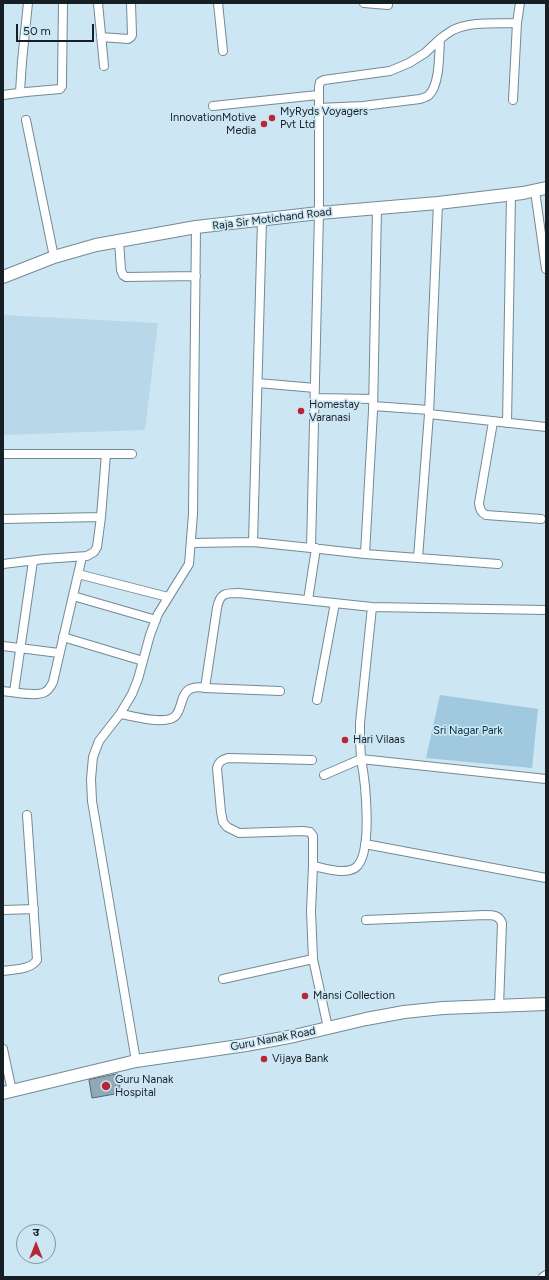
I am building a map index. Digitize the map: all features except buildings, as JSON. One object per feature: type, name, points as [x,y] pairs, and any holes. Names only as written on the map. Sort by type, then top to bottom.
[{"type":"street","points":[[20,92],[28,3]]},
{"type":"street","points":[[3,95],[20,92],[56,90],[60,89],[62,86],[63,3]]},
{"type":"street","points":[[98,3],[104,66]]},
{"type":"street","points":[[102,38],[131,38],[131,3]]},
{"type":"street","points":[[218,3],[223,51]]},
{"type":"street","points":[[364,3],[388,5],[388,3]]},
{"type":"street","points":[[513,100],[517,23],[520,3]]},
{"type":"street","points":[[308,600],[313,548],[319,212],[318,95],[320,82],[324,80],[390,72],[425,53],[440,39],[463,26],[517,23]]},
{"type":"street","points":[[318,108],[370,105],[420,99],[428,96],[433,89],[436,79],[440,39]]},
{"type":"street","points":[[213,106],[318,95]]},
{"type":"street","points":[[26,120],[54,257]]},
{"type":"street","points":[[541,189],[546,269]]},
{"type":"street","name":"Raja Sir Motichand Road","points":[[3,277],[54,257],[96,246],[196,227],[319,212],[438,203],[511,195],[541,189]]},
{"type":"street","points":[[507,423],[511,195]]},
{"type":"street","points":[[418,558],[429,412],[438,203]]},
{"type":"street","points":[[365,554],[373,402],[377,208]]},
{"type":"street","points":[[253,542],[262,220]]},
{"type":"street","points":[[136,1062],[92,801],[91,779],[93,757],[98,741],[120,714],[132,694],[156,620],[168,597],[189,564],[192,543],[193,514],[196,227]]},
{"type":"street","points":[[119,241],[122,270],[123,275],[126,277],[196,276]]},
{"type":"street","points":[[258,383],[315,388]]},
{"type":"street","points":[[315,398],[373,402],[493,422],[546,427]]},
{"type":"street","points":[[493,422],[479,503],[480,509],[482,513],[486,515],[541,519]]},
{"type":"street","points":[[3,454],[132,454]]},
{"type":"street","points":[[3,564],[82,557],[94,552],[97,547],[101,517],[106,454]]},
{"type":"street","points":[[3,519],[101,517]]},
{"type":"street","points":[[192,543],[253,542],[365,554],[498,564]]},
{"type":"street","points":[[3,691],[39,694],[48,690],[53,682],[82,557]]},
{"type":"street","points":[[14,692],[33,561]]},
{"type":"street","points":[[78,574],[168,597]]},
{"type":"street","points":[[206,688],[217,608],[219,599],[223,595],[238,593],[372,607],[546,610]]},
{"type":"street","points":[[73,596],[156,620]]},
{"type":"street","points":[[317,700],[335,603]]},
{"type":"street","points":[[313,866],[349,870],[356,867],[360,863],[363,855],[367,819],[367,800],[365,778],[361,759],[360,724],[372,607]]},
{"type":"street","points":[[63,637],[143,661]]},
{"type":"street","points":[[3,646],[60,653]]},
{"type":"street","points":[[120,714],[158,720],[171,719],[178,713],[187,691],[197,687],[280,691]]},
{"type":"street","points":[[312,760],[228,758],[218,763],[217,768],[221,812],[223,822],[227,827],[239,833],[303,831],[310,832],[313,836],[311,911],[312,959],[328,1028]]},
{"type":"street","points":[[324,776],[361,759],[546,779]]},
{"type":"street","points":[[3,971],[29,967],[34,964],[36,960],[27,815]]},
{"type":"street","points":[[365,844],[546,878]]},
{"type":"street","points":[[3,910],[34,909]]},
{"type":"street","points":[[366,920],[485,915],[497,916],[502,923],[499,1006]]},
{"type":"street","points":[[223,978],[312,959]]},
{"type":"street","name":"Guru Nanak Road","points":[[7,1092],[136,1062],[253,1043],[328,1028],[366,1018],[443,1008],[546,1004]]},
{"type":"street","points":[[3,1049],[7,1092]]},
{"type":"shaded area","points":[[3,315],[158,323],[145,430],[3,435]]},
{"type":"green space","name":"Sri Nagar Park","points":[[440,695],[538,709],[532,768],[426,758]]},
{"type":"place","name":"MyRyds Voyagers Pvt Ltd","points":[[272,118]]},
{"type":"place","name":"InnovationMotive Media","points":[[264,124]]},
{"type":"place","name":"Homestay Varanasi","points":[[301,411]]},
{"type":"place","name":"Hari Vilaas","points":[[345,740]]},
{"type":"place","name":"Mansi Collection","points":[[305,996]]},
{"type":"place","name":"Vijaya Bank","points":[[264,1059]]},
{"type":"place","name":"Guru Nanak Hospital","points":[[106,1086]]}]
